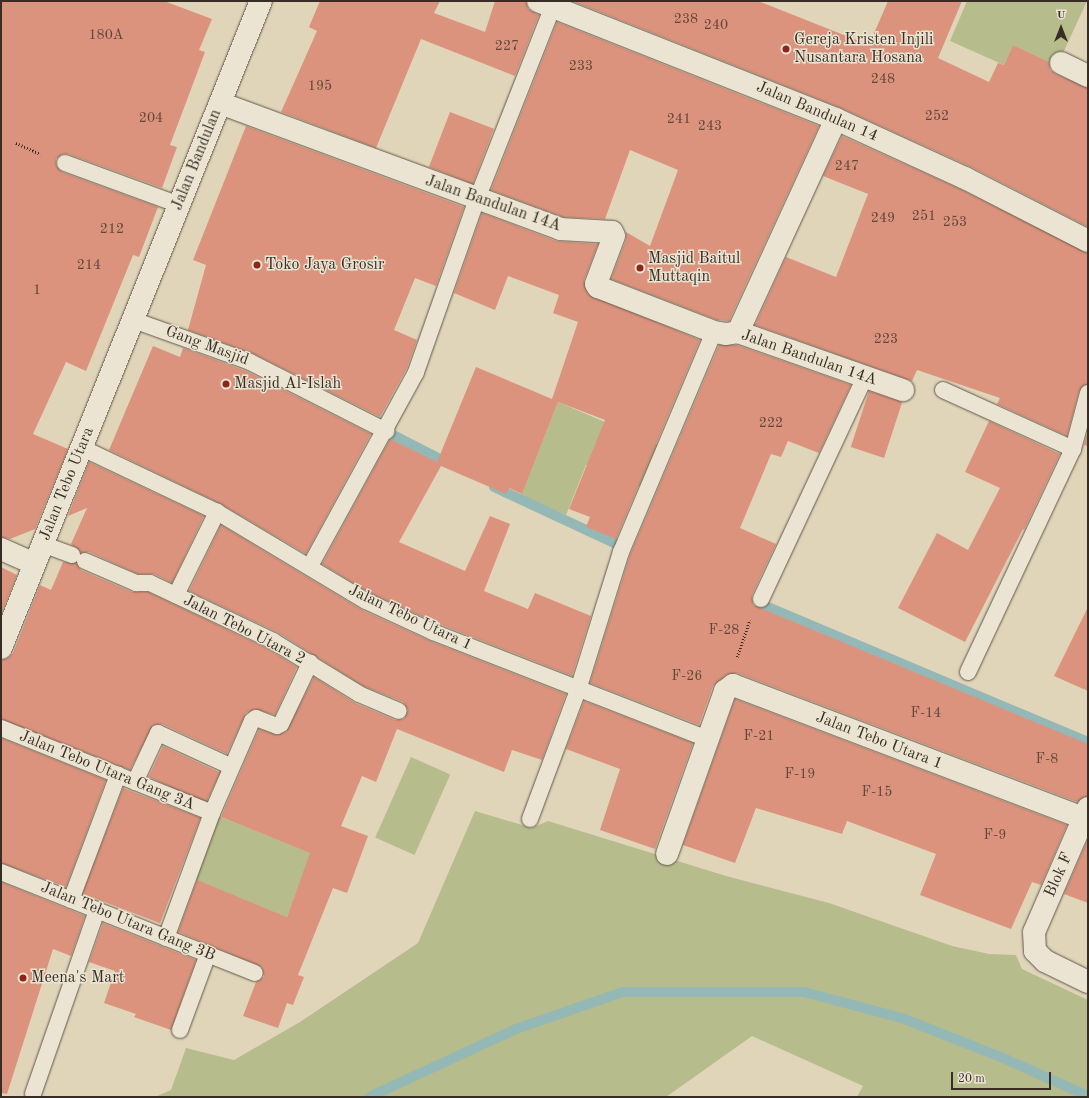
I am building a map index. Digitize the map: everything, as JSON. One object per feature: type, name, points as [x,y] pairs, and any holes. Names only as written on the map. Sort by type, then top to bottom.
[{"type":"street","name":"Jalan Bandulan","points":[[133,320],[262,1]]},
{"type":"street","name":"Jalan Bandulan 14","points":[[546,4],[836,119],[965,178],[1088,241]]},
{"type":"street","points":[[1061,63],[1088,76]]},
{"type":"street","name":"Jalan Bandulan 14A","points":[[220,103],[560,229],[612,232],[614,236],[596,284],[598,287],[714,332],[726,334],[738,332],[903,390]]},
{"type":"street","points":[[738,332],[836,119]]},
{"type":"street","name":"Jalan Tebo Utara","points":[[1,648],[133,320]]},
{"type":"street","points":[[1,549],[35,564]]},
{"type":"street","points":[[667,854],[728,686]]},
{"type":"street","name":"Jalan Tebo Utara 1","points":[[728,686],[736,686],[1086,813]]},
{"type":"street","name":"Blok F","points":[[1086,813],[1034,932],[1034,943],[1035,951],[1045,961],[1088,982]]},
{"type":"lane","points":[[310,566],[386,432],[416,372],[546,4]]},
{"type":"lane","points":[[65,163],[180,205]]},
{"type":"lane","name":"Gang Masjid","points":[[133,320],[250,362],[386,432]]},
{"type":"lane","points":[[530,820],[578,690],[624,546],[714,332]]},
{"type":"lane","points":[[761,599],[864,377]]},
{"type":"lane","points":[[943,390],[1073,449]]},
{"type":"lane","points":[[968,672],[1073,449],[1088,393]]},
{"type":"lane","name":"Jalan Tebo Utara 1","points":[[82,448],[217,512],[310,566],[366,601],[433,632],[578,690],[708,739]]},
{"type":"lane","points":[[176,594],[217,512]]},
{"type":"lane","name":"Jalan Tebo Utara 2","points":[[42,544],[79,558],[136,583],[150,584],[176,594],[273,642],[359,694],[399,711]]},
{"type":"lane","points":[[166,938],[212,813],[252,720],[256,718],[277,726],[281,724],[310,663]]},
{"type":"lane","name":"Jalan Tebo Utara Gang 3A","points":[[1,728],[212,813]]},
{"type":"lane","points":[[135,782],[158,733],[232,767]]},
{"type":"lane","points":[[71,900],[118,775]]},
{"type":"lane","name":"Jalan Tebo Utara Gang 3B","points":[[1,872],[255,973]]},
{"type":"lane","points":[[32,1094],[97,910]]},
{"type":"lane","points":[[180,1030],[208,954]]},
{"type":"path","points":[[728,686],[758,601],[761,599]]},
{"type":"green space","points":[[967,1],[1087,1],[1057,66],[1013,45],[1004,65],[950,41]]},
{"type":"green space","points":[[558,402],[661,446],[644,488],[586,465],[566,515],[521,496]]},
{"type":"green space","points":[[411,757],[450,774],[414,855],[375,837]]},
{"type":"green space","points":[[475,811],[532,828],[548,821],[726,876],[829,903],[952,946],[989,954],[1016,955],[1022,969],[1088,1000],[1088,1097],[857,1097],[863,1086],[752,1036],[666,1097],[155,1097],[171,1090],[186,1048],[234,1060],[300,1022],[418,943]]},
{"type":"green space","points":[[218,816],[326,859],[314,893],[298,887],[287,917],[193,879]]},
{"type":"building","points":[[1,1],[164,1],[212,19],[199,50],[205,52],[170,145],[177,147],[162,188],[68,154],[63,154],[56,159],[56,165],[62,172],[158,207],[139,257],[133,255],[86,371],[66,362],[33,434],[68,449],[35,529],[10,539],[1,537]]},
{"type":"building","points":[[320,1],[440,1],[434,13],[485,32],[495,1],[526,1],[528,9],[539,15],[515,76],[421,39],[376,148],[281,112],[317,31],[309,27]]},
{"type":"building","points":[[572,1],[758,1],[869,45],[888,1],[962,1],[938,58],[989,82],[998,63],[1004,65],[1013,45],[1049,62],[1050,70],[1056,74],[1088,88],[1088,227],[971,167],[841,108]]},
{"type":"building","points":[[557,22],[819,126],[729,321],[717,320],[611,279],[626,240],[626,232],[650,246],[678,170],[630,150],[605,219],[563,217],[491,190]]},
{"type":"building","points":[[450,112],[494,129],[473,184],[429,167]]},
{"type":"building","points":[[246,126],[464,207],[436,286],[415,278],[394,330],[417,340],[407,368],[380,417],[254,354],[188,330],[206,265],[193,260]]},
{"type":"building","points":[[842,136],[960,189],[1088,253],[1088,384],[1079,391],[1067,436],[997,404],[1000,398],[917,370],[912,381],[755,325],[786,257],[836,277],[868,194],[823,176]]},
{"type":"building","points":[[482,213],[556,241],[598,244],[584,280],[588,294],[700,340],[616,539],[586,527],[590,517],[569,509],[605,420],[558,402],[522,494],[509,488],[506,494],[441,466],[399,542],[465,571],[490,516],[510,524],[484,591],[528,609],[535,593],[591,616],[572,676],[437,623],[370,593],[322,564],[390,439],[437,462],[476,367],[552,399],[578,322],[553,313],[559,295],[508,276],[495,310],[454,293]]},
{"type":"building","points":[[719,345],[737,345],[851,385],[819,453],[788,441],[781,457],[771,454],[740,528],[776,544],[752,595],[753,605],[1088,744],[1088,796],[1077,802],[737,673],[726,675],[713,686],[699,725],[590,683],[630,555]]},
{"type":"building","points":[[153,346],[180,357],[183,348],[246,371],[371,434],[306,554],[221,504],[109,450]]},
{"type":"building","points":[[869,391],[902,402],[884,458],[851,447]]},
{"type":"building","points":[[989,421],[1060,454],[1024,530],[1023,529],[965,642],[898,608],[937,533],[968,550],[1000,488],[965,472]]},
{"type":"building","points":[[1088,430],[1088,446],[1084,445]]},
{"type":"building","points":[[89,462],[204,516],[172,583],[154,574],[138,574],[89,552],[81,553],[71,544],[87,508],[68,516]]},
{"type":"building","points":[[221,525],[362,610],[430,641],[566,694],[542,760],[512,750],[504,772],[397,729],[376,782],[362,776],[341,826],[368,836],[347,893],[333,888],[298,975],[304,977],[293,1005],[287,1003],[278,1028],[243,1016],[256,982],[264,977],[262,967],[178,932],[197,880],[287,917],[310,853],[221,817],[259,729],[277,735],[286,732],[314,677],[355,703],[395,720],[404,719],[408,710],[403,702],[363,686],[277,632],[189,591]]},
{"type":"building","points":[[63,562],[76,563],[81,570],[132,592],[148,592],[268,649],[297,667],[275,715],[255,709],[246,713],[227,754],[162,724],[153,725],[130,770],[1,719],[1,660],[8,658],[13,653],[40,585],[51,590]]},
{"type":"building","points":[[1,567],[17,575],[1,614]]},
{"type":"building","points":[[1088,607],[1088,691],[1054,676]]},
{"type":"building","points":[[735,699],[1067,825],[1041,885],[1032,882],[1011,929],[920,895],[936,854],[847,821],[842,834],[756,808],[735,863],[683,845]]},
{"type":"building","points":[[584,701],[693,743],[655,849],[600,830],[620,769],[566,749]]},
{"type":"building","points":[[1,738],[106,780],[66,887],[1,863]]},
{"type":"building","points":[[163,746],[220,773],[206,803],[149,777]]},
{"type":"building","points":[[123,788],[200,818],[160,923],[83,893]]},
{"type":"building","points":[[1088,839],[1088,903],[1064,894]]},
{"type":"building","points":[[1,882],[85,916],[71,956],[53,949],[7,1094],[1,1093]]},
{"type":"building","points":[[103,923],[196,960],[171,1030],[134,1017],[136,1014],[104,1003],[115,971],[89,962]]},
{"type":"waterway","points":[[395,436],[450,464]]},
{"type":"waterway","points":[[494,487],[625,548]]},
{"type":"waterway","points":[[761,604],[1088,742]]},
{"type":"waterway","points":[[369,1097],[516,1029],[623,992],[804,992],[902,1018],[1003,1058],[1088,1096]]},
{"type":"place","name":"Gereja Kristen Injili Nusantara Hosana","points":[[786,49]]},
{"type":"place","name":"Toko Jaya Grosir","points":[[257,265]]},
{"type":"place","name":"Masjid Baitul Muttaqin","points":[[640,268]]},
{"type":"place","name":"Masjid Al-Islah","points":[[226,384]]},
{"type":"place","name":"Meena's Mart","points":[[23,978]]}]
